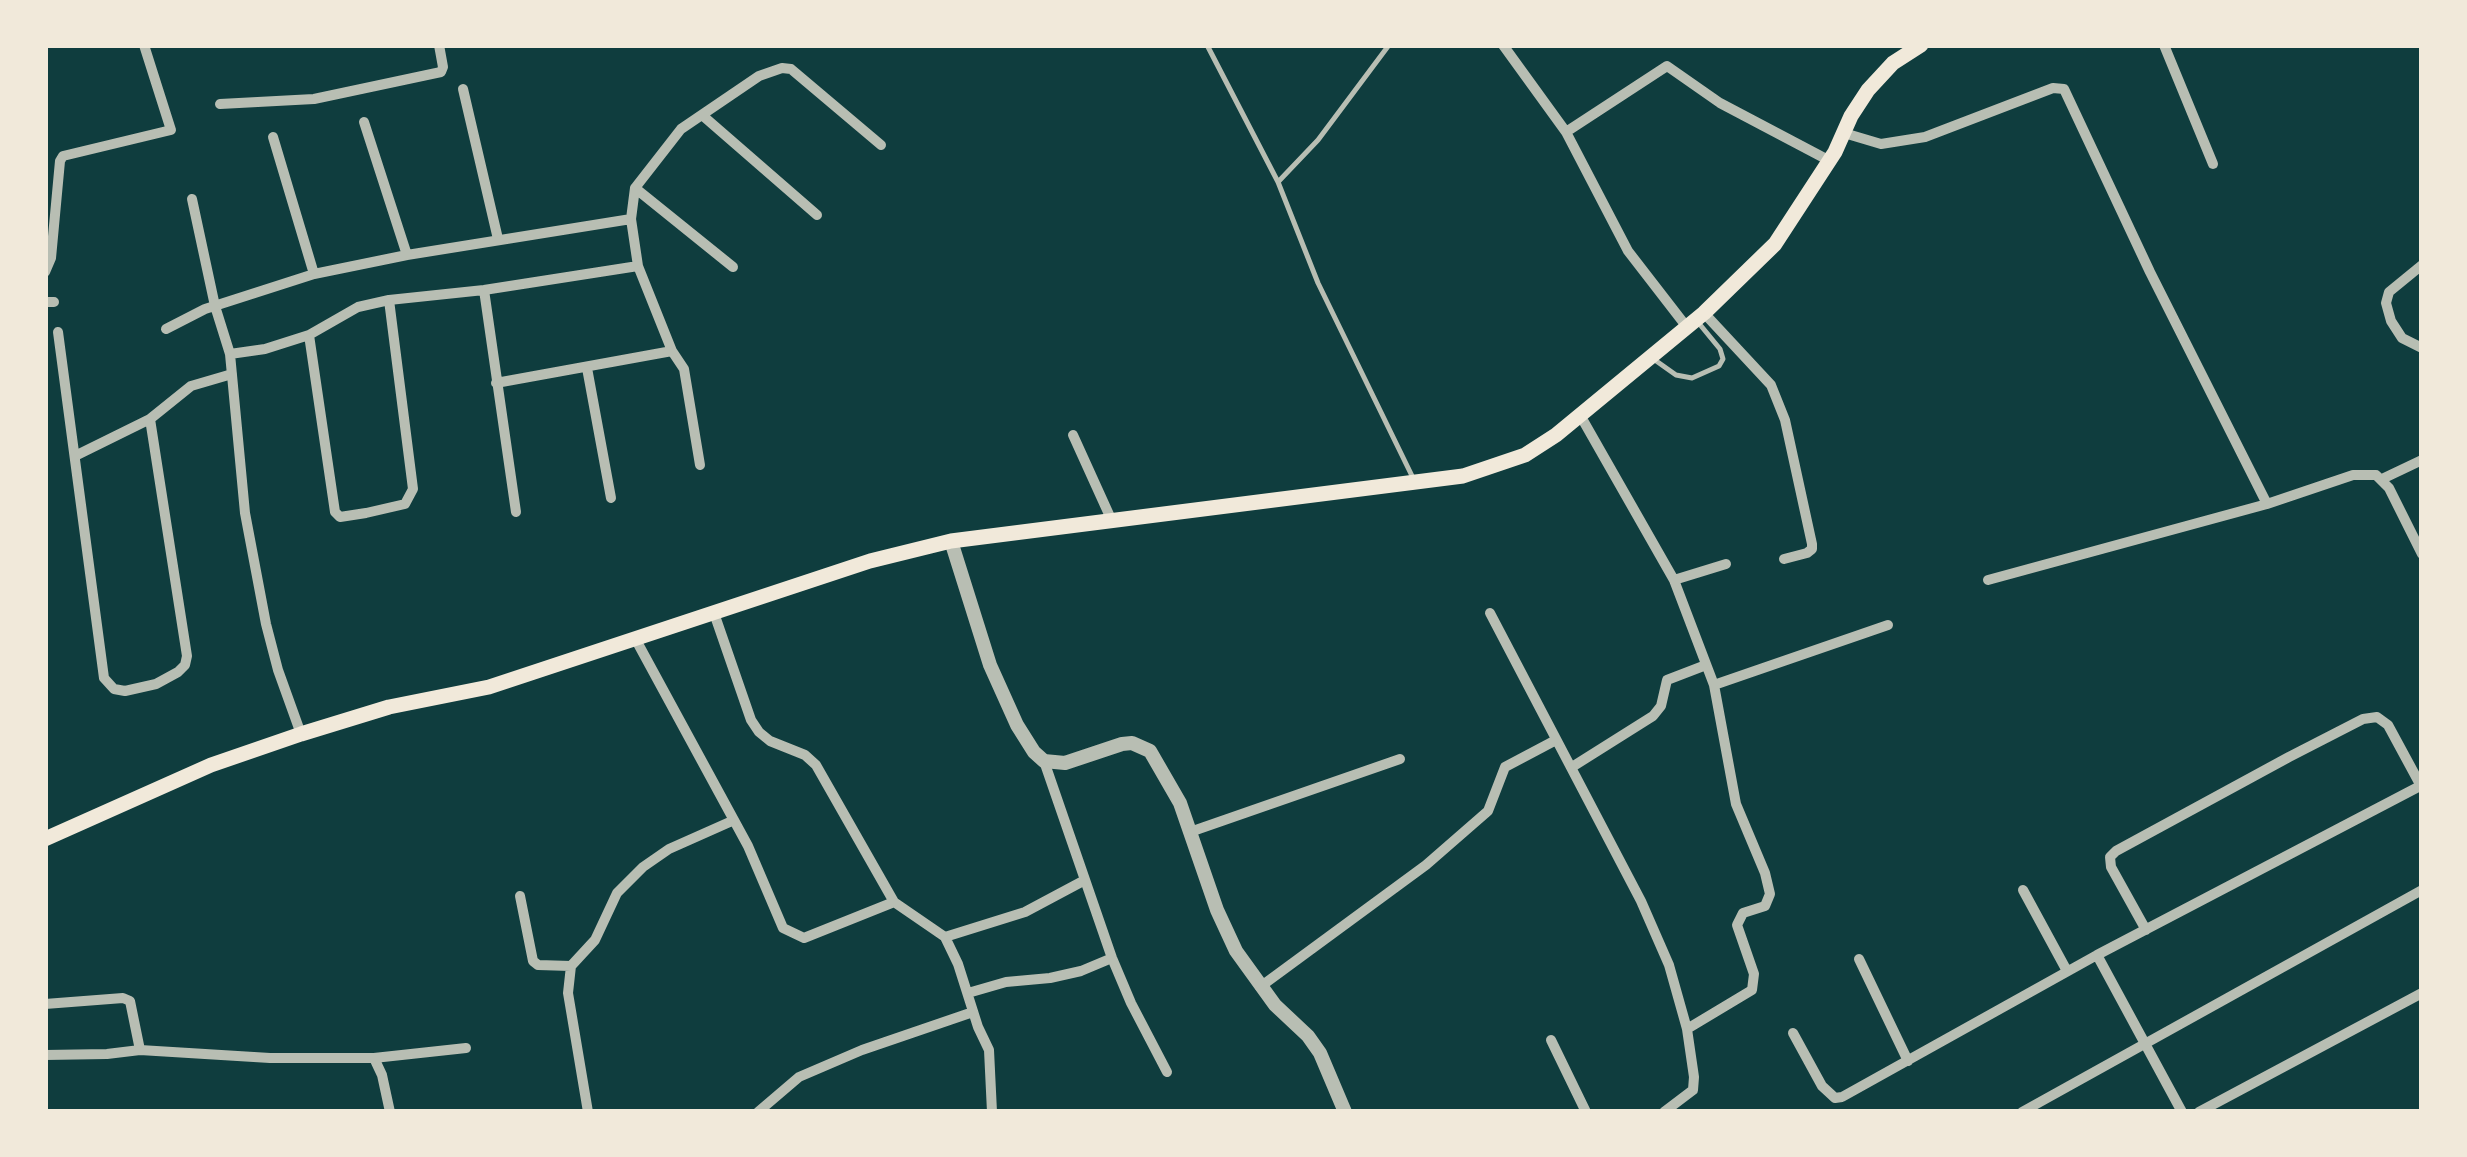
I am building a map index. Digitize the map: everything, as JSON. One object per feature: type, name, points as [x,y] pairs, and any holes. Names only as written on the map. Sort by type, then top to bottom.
[{"type":"main road","points":[[45,839],[211,765],[301,734],[389,707],[488,687],[870,561],[951,541],[1463,476],[1525,455],[1556,435],[1695,319],[1776,244],[1877,78],[1922,45]]},
{"type":"street","points":[[45,272],[50,258],[60,161],[64,156],[171,130],[144,45]]},
{"type":"street","points":[[220,104],[314,98],[441,72],[439,45]]},
{"type":"street","points":[[1503,45],[1566,132],[1628,251],[1695,319],[1771,385],[1785,420],[1812,544],[1812,550],[1784,559]]},
{"type":"street","points":[[2164,45],[2212,164]]},
{"type":"street","points":[[1566,132],[1667,66],[1720,103],[1830,161]]},
{"type":"street","points":[[700,466],[684,370],[672,351],[638,266],[631,219],[635,188],[682,129],[759,76],[786,68],[881,145]]},
{"type":"street","points":[[1844,133],[1881,144],[1925,138],[2053,88],[2064,89],[2266,504]]},
{"type":"street","points":[[463,89],[498,239]]},
{"type":"street","points":[[702,114],[817,215]]},
{"type":"street","points":[[364,122],[407,255]]},
{"type":"street","points":[[273,136],[314,274]]},
{"type":"street","points":[[635,188],[733,268]]},
{"type":"street","points":[[192,199],[215,306],[230,354],[245,512],[266,624],[301,734]]},
{"type":"street","points":[[166,329],[215,306],[314,274],[498,239],[631,219]]},
{"type":"street","points":[[2422,265],[2389,292],[2386,302],[2391,321],[2402,338],[2422,348]]},
{"type":"street","points":[[230,354],[266,349],[309,335],[358,308],[390,300],[638,266]]},
{"type":"street","points":[[484,290],[516,512]]},
{"type":"street","points":[[309,335],[335,512],[340,516],[401,506],[409,500],[413,489],[390,300]]},
{"type":"street","points":[[58,332],[104,678],[114,689],[125,691],[156,684],[178,672],[185,665],[186,656],[150,419]]},
{"type":"street","points":[[496,383],[672,351]]},
{"type":"street","points":[[587,368],[611,498]]},
{"type":"street","points":[[76,455],[150,419],[191,386],[232,374]]},
{"type":"street","points":[[1580,414],[1674,580],[1714,685],[1736,804],[1765,872],[1770,898],[1766,906],[1743,914],[1736,925],[1754,974],[1752,990],[1686,1030]]},
{"type":"street","points":[[1073,436],[1112,521]]},
{"type":"street","points":[[2382,479],[2422,460]]},
{"type":"street","points":[[1988,580],[2367,473],[2382,479],[2422,554]]},
{"type":"street","points":[[951,541],[990,665],[1016,725],[1044,760],[1112,958],[1166,1072]]},
{"type":"street","points":[[1674,580],[1726,564]]},
{"type":"street","points":[[714,613],[758,732],[806,755],[816,765],[894,902],[945,937],[989,1050],[992,1112]]},
{"type":"street","points":[[1490,613],[1572,766],[1668,964],[1694,1077],[1693,1090],[1664,1112]]},
{"type":"street","points":[[1714,685],[1888,625]]},
{"type":"street","points":[[636,640],[762,876],[783,928],[804,938],[894,902]]},
{"type":"street","points":[[1572,766],[1653,716],[1661,706],[1667,680],[1706,665]]},
{"type":"street","points":[[1793,1033],[1822,1086],[1835,1098],[1858,1091],[2067,971],[2097,955],[2146,930],[2422,786],[2388,725],[2377,717],[2363,719],[2116,851],[2110,858],[2112,867],[2146,930]]},
{"type":"street","points":[[1260,987],[1426,864],[1488,811],[1506,767],[1556,740]]},
{"type":"street","points":[[1044,760],[1064,762],[1122,744],[1150,750],[1171,783],[1230,938],[1260,987],[1320,1053],[1346,1112]]},
{"type":"street","points":[[1190,832],[1400,759]]},
{"type":"street","points":[[588,1112],[568,992],[571,966],[595,940],[617,893],[643,867],[669,849],[732,821]]},
{"type":"street","points":[[945,937],[1026,912],[1085,880]]},
{"type":"street","points":[[2023,890],[2067,971]]},
{"type":"street","points":[[2022,1112],[2422,890]]},
{"type":"street","points":[[520,896],[533,960],[538,966],[571,966]]},
{"type":"street","points":[[2097,955],[2182,1112]]},
{"type":"street","points":[[968,993],[1006,982],[1065,975],[1112,958]]},
{"type":"street","points":[[1860,959],[1908,1061]]},
{"type":"street","points":[[2198,1112],[2422,993]]},
{"type":"street","points":[[45,1004],[123,998],[130,1001],[140,1050]]},
{"type":"street","points":[[758,1112],[799,1077],[862,1050],[973,1012]]},
{"type":"street","points":[[1551,1040],[1586,1112]]},
{"type":"street","points":[[45,1055],[140,1050],[270,1058],[374,1058],[466,1048]]},
{"type":"street","points":[[374,1058],[390,1112]]},
{"type":"lane","points":[[1207,45],[1278,182],[1318,282],[1416,483]]},
{"type":"lane","points":[[1278,182],[1318,140],[1389,45]]},
{"type":"lane","points":[[1650,356],[1676,375],[1692,378],[1719,366],[1723,359],[1720,349],[1695,319]]}]
